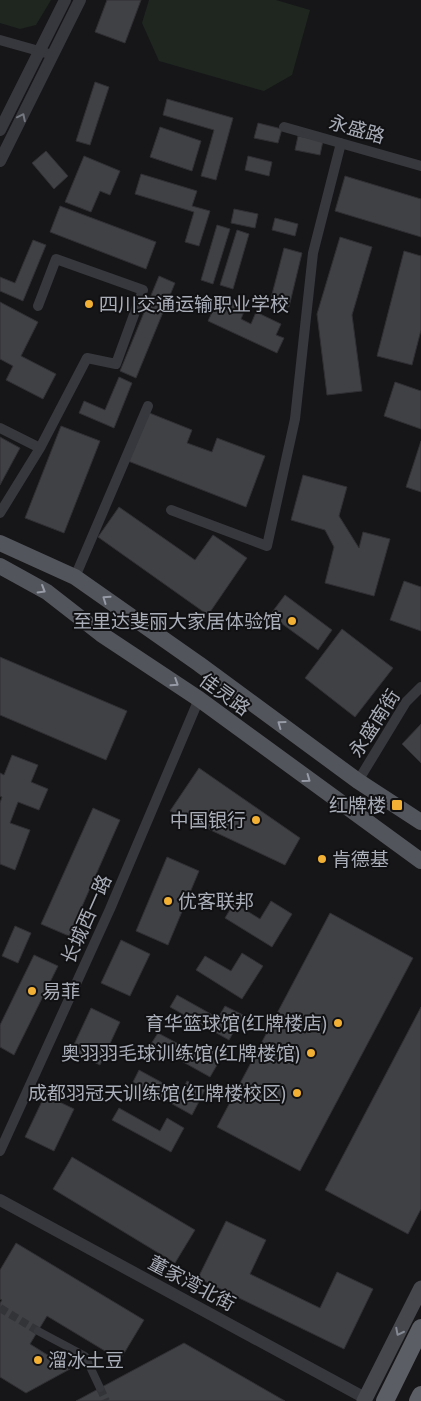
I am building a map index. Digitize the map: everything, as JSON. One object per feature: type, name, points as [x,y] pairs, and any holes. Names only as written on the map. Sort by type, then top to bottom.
[{"type":"highway","points":[[386,1401],[421,1328]]},
{"type":"highway","points":[[418,1401],[421,1395]]},
{"type":"main road","name":"佳灵路","points":[[0,543],[75,577],[199,664],[358,781],[421,822]]},
{"type":"main road","name":"佳灵路","points":[[0,566],[47,592],[101,634],[199,699],[421,861]]},
{"type":"main road","points":[[365,1400],[421,1288]]},
{"type":"street","points":[[0,160],[46,53],[65,0]]},
{"type":"street","points":[[0,130],[80,0]]},
{"type":"street","points":[[0,40],[46,53]]},
{"type":"street","name":"永盛路","points":[[284,127],[421,166]]},
{"type":"street","points":[[171,510],[268,546],[295,419],[313,253],[341,143]]},
{"type":"street","points":[[0,513],[40,448],[87,358],[116,364],[143,290],[56,259],[38,306]]},
{"type":"street","points":[[75,577],[148,406]]},
{"type":"street","points":[[0,428],[40,448]]},
{"type":"street","name":"永盛南街","points":[[358,781],[406,702],[421,687]]},
{"type":"street","name":"长城西一路","points":[[0,1152],[110,909],[199,699]]},
{"type":"street","name":"董家湾北街","points":[[0,1200],[365,1400]]},
{"type":"street","points":[[38,1331],[85,1356],[100,1388]]},
{"type":"shaded area","points":[[0,0],[51,0],[36,25],[20,29],[0,23]]},
{"type":"shaded area","points":[[149,0],[276,0],[310,10],[292,75],[264,91],[159,61],[142,23]]},
{"type":"building","points":[[107,0],[141,0],[125,43],[95,32]]},
{"type":"building","points":[[95,82],[109,87],[90,145],[76,141]]},
{"type":"building","points":[[167,99],[233,118],[216,180],[201,176],[214,130],[163,115]]},
{"type":"building","points":[[258,123],[282,129],[278,143],[254,138]]},
{"type":"building","points":[[160,127],[201,141],[192,171],[150,157]]},
{"type":"building","points":[[298,136],[323,141],[320,155],[295,150]]},
{"type":"building","points":[[46,151],[68,176],[54,189],[32,163]]},
{"type":"building","points":[[84,156],[120,171],[110,195],[100,191],[91,212],[65,202]]},
{"type":"building","points":[[248,156],[272,162],[269,176],[245,170]]},
{"type":"building","points":[[141,174],[197,191],[192,206],[210,211],[199,246],[185,242],[194,212],[135,194]]},
{"type":"building","points":[[345,176],[421,199],[421,237],[335,211]]},
{"type":"building","points":[[60,206],[156,242],[146,269],[50,232]]},
{"type":"building","points":[[234,209],[258,214],[255,228],[231,223]]},
{"type":"building","points":[[275,218],[298,224],[295,236],[272,230]]},
{"type":"building","points":[[217,225],[230,229],[213,284],[201,280]]},
{"type":"building","points":[[237,230],[249,234],[233,289],[220,285]]},
{"type":"building","points":[[340,237],[372,247],[352,315],[362,391],[327,395],[317,314]]},
{"type":"building","points":[[33,240],[46,245],[23,301],[0,291],[0,277],[15,283]]},
{"type":"building","points":[[284,248],[302,253],[289,307],[270,302]]},
{"type":"building","points":[[404,251],[421,256],[421,330],[412,365],[377,356]]},
{"type":"building","points":[[159,276],[175,283],[136,378],[120,371]]},
{"type":"building","points":[[220,295],[246,307],[241,319],[251,324],[256,312],[281,324],[276,335],[284,338],[277,353],[208,321]]},
{"type":"building","points":[[0,302],[38,322],[21,356],[56,374],[43,399],[6,380],[13,366],[0,359]]},
{"type":"building","points":[[119,377],[132,383],[114,428],[79,413],[84,401],[105,410]]},
{"type":"building","points":[[395,382],[421,391],[421,429],[384,416]]},
{"type":"building","points":[[147,412],[192,430],[187,443],[212,452],[217,438],[265,456],[246,507],[128,461]]},
{"type":"building","points":[[61,426],[100,441],[64,533],[25,518]]},
{"type":"building","points":[[0,437],[20,448],[0,485]]},
{"type":"building","points":[[421,441],[421,492],[406,487]]},
{"type":"building","points":[[303,475],[347,487],[339,516],[359,548],[363,532],[390,539],[374,596],[325,583],[334,547],[325,530],[291,520]]},
{"type":"building","points":[[119,507],[195,560],[213,535],[247,558],[208,615],[98,537]]},
{"type":"building","points":[[404,581],[421,587],[421,631],[390,620]]},
{"type":"building","points":[[285,595],[332,630],[318,650],[270,615]]},
{"type":"building","points":[[342,629],[393,668],[355,717],[305,678]]},
{"type":"building","points":[[0,657],[127,711],[106,760],[0,715]]},
{"type":"building","points":[[421,724],[421,763],[402,744]]},
{"type":"building","points":[[12,755],[38,765],[31,782],[48,789],[39,810],[18,802],[10,823],[30,830],[15,870],[0,864],[0,803],[2,797],[0,796],[0,773],[4,775]]},
{"type":"building","points":[[199,768],[300,838],[285,865],[170,811]]},
{"type":"building","points":[[93,808],[120,820],[69,936],[41,924]]},
{"type":"building","name":"优客联邦","points":[[167,857],[199,871],[168,945],[136,931]]},
{"type":"building","points":[[271,901],[292,914],[272,947],[225,918],[234,903],[260,919]]},
{"type":"building","points":[[330,913],[413,958],[300,1171],[217,1127]]},
{"type":"building","points":[[15,926],[31,933],[18,963],[2,956]]},
{"type":"building","points":[[121,940],[150,954],[130,996],[101,983]]},
{"type":"building","points":[[242,953],[263,966],[242,999],[196,970],[205,956],[231,971]]},
{"type":"building","points":[[34,955],[58,966],[14,1055],[0,1047],[0,1025]]},
{"type":"building","points":[[177,995],[218,1018],[225,1006],[243,1015],[229,1040],[170,1007]]},
{"type":"building","points":[[421,1007],[421,1209],[408,1234],[325,1190]]},
{"type":"building","points":[[91,1008],[120,1022],[100,1065],[71,1051]]},
{"type":"building","points":[[158,1033],[199,1055],[206,1043],[224,1053],[210,1077],[151,1044]]},
{"type":"building","points":[[139,1070],[181,1093],[187,1081],[205,1090],[192,1115],[133,1082]]},
{"type":"building","points":[[45,1095],[74,1109],[54,1151],[25,1137]]},
{"type":"building","points":[[119,1108],[160,1131],[167,1118],[184,1128],[171,1152],[112,1120]]},
{"type":"building","points":[[72,1157],[195,1230],[175,1263],[53,1189]]},
{"type":"building","points":[[226,1221],[266,1240],[250,1274],[320,1308],[337,1272],[373,1289],[344,1349],[198,1278]]},
{"type":"building","points":[[16,1243],[144,1320],[120,1360],[47,1316],[30,1344],[70,1369],[26,1393],[0,1377],[0,1303],[2,1300],[0,1299],[0,1270]]},
{"type":"building","points":[[184,1343],[285,1401],[76,1401],[100,1388]]},
{"type":"tunnel","points":[[0,1308],[38,1331]]},
{"type":"tunnel","points":[[100,1388],[106,1401]]},
{"type":"place","name":"四川交通运输职业学校","points":[[89,304]]},
{"type":"place","name":"至里达斐丽大家居体验馆","points":[[292,621]]},
{"type":"place","name":"红牌楼","points":[[397,805]]},
{"type":"place","name":"中国银行","points":[[256,820]]},
{"type":"place","name":"肯德基","points":[[322,859]]},
{"type":"place","name":"优客联邦","points":[[168,901]]},
{"type":"place","name":"易菲","points":[[32,991]]},
{"type":"place","name":"育华篮球馆(红牌楼店)","points":[[338,1023]]},
{"type":"place","name":"奥羽羽毛球训练馆(红牌楼馆)","points":[[311,1053]]},
{"type":"place","name":"成都羽冠天训练馆(红牌楼校区)","points":[[297,1093]]},
{"type":"place","name":"溜冰土豆","points":[[38,1360]]}]
